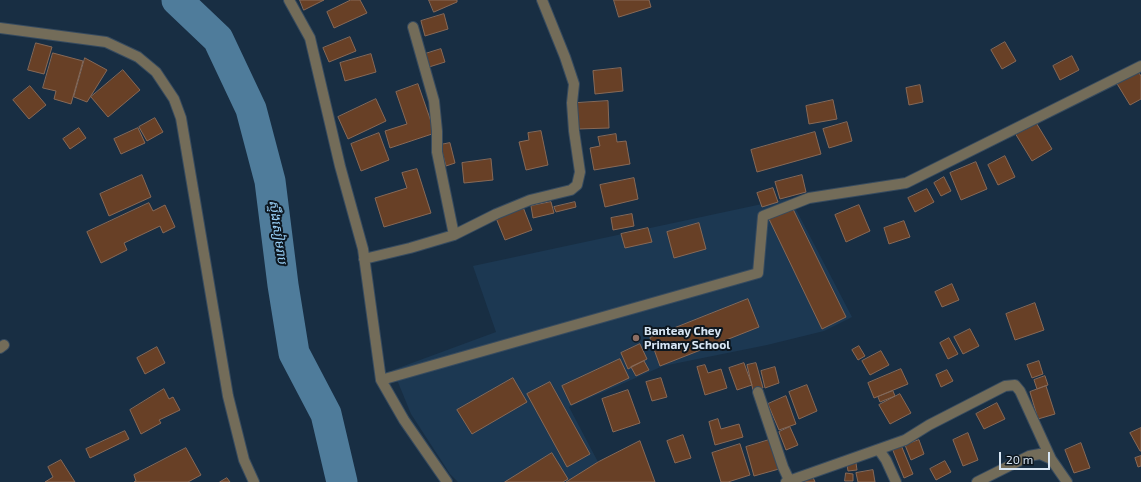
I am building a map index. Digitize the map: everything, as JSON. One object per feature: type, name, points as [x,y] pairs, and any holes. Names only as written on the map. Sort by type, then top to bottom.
[{"type":"street","points":[[289,0],[310,38],[364,259],[381,380],[404,420],[447,482]]},
{"type":"street","points":[[364,259],[410,248],[454,234],[530,200],[571,190],[577,185],[580,172],[574,131],[572,103],[574,84],[565,57],[542,0]]},
{"type":"street","points":[[413,27],[434,101],[437,131],[437,152],[454,234]]},
{"type":"street","points":[[0,28],[106,42],[138,57],[156,72],[174,99],[182,118],[228,396],[244,460],[254,482]]},
{"type":"street","points":[[381,380],[758,273],[763,216],[809,198],[906,183],[1141,66]]},
{"type":"street","points":[[758,392],[788,482],[906,440],[929,425],[1005,386],[1015,384],[1020,391],[1051,459],[1067,482]]},
{"type":"street","points":[[879,450],[886,460],[896,482]]},
{"type":"street","points":[[977,482],[1029,456],[1040,454],[1051,459]]},
{"type":"shaded area","name":"Banteay Chey Primary School","points":[[790,198],[852,317],[824,331],[767,345],[663,366],[569,407],[598,462],[566,482],[458,482],[450,474],[411,414],[393,370],[496,332],[473,266]]},
{"type":"building","points":[[300,0],[324,0],[304,10]]},
{"type":"building","points":[[351,0],[360,0],[367,13],[334,28],[327,12]]},
{"type":"building","points":[[429,0],[457,0],[457,2],[434,12]]},
{"type":"building","points":[[614,0],[649,0],[651,7],[619,17]]},
{"type":"building","points":[[444,14],[448,29],[425,36],[421,21]]},
{"type":"building","points":[[350,37],[356,51],[329,62],[323,48]]},
{"type":"building","points":[[1005,42],[1016,61],[1002,69],[991,50]]},
{"type":"building","points":[[36,43],[52,47],[44,74],[28,70]]},
{"type":"building","points":[[441,49],[445,62],[429,67],[425,54]]},
{"type":"building","points":[[53,53],[83,61],[71,104],[54,99],[56,91],[43,88]]},
{"type":"building","points":[[371,54],[376,72],[345,81],[340,63]]},
{"type":"building","points":[[1072,56],[1079,70],[1060,80],[1053,66]]},
{"type":"building","points":[[85,58],[107,70],[87,102],[74,97]]},
{"type":"building","points":[[621,68],[623,91],[595,94],[593,71]]},
{"type":"building","points":[[123,70],[140,90],[108,117],[91,97]]},
{"type":"building","points":[[1137,70],[1141,76],[1141,99],[1130,105],[1116,82]]},
{"type":"building","points":[[418,84],[435,133],[390,148],[385,131],[407,124],[396,92]]},
{"type":"building","points":[[920,85],[923,102],[909,105],[906,88]]},
{"type":"building","points":[[30,86],[46,105],[29,119],[13,100]]},
{"type":"building","points":[[376,99],[386,121],[348,139],[338,117]]},
{"type":"building","points":[[833,100],[837,119],[809,124],[806,106]]},
{"type":"building","points":[[608,101],[609,128],[578,129],[577,103]]},
{"type":"building","points":[[155,118],[163,132],[147,141],[139,127]]},
{"type":"building","points":[[1035,121],[1052,149],[1032,161],[1015,133]]},
{"type":"building","points":[[847,122],[852,141],[829,148],[823,129]]},
{"type":"building","points":[[79,128],[86,138],[70,149],[63,139]]},
{"type":"building","points":[[138,128],[145,143],[121,154],[114,139]]},
{"type":"building","points":[[541,131],[548,165],[526,170],[519,142],[529,140],[528,133]]},
{"type":"building","points":[[815,132],[821,154],[757,172],[751,150]]},
{"type":"building","points":[[379,133],[389,160],[361,171],[351,144]]},
{"type":"building","points":[[616,134],[617,142],[626,141],[630,164],[594,170],[590,148],[600,146],[598,137]]},
{"type":"building","points":[[450,143],[455,163],[446,166],[440,145]]},
{"type":"building","points":[[1005,156],[1015,177],[998,185],[988,165]]},
{"type":"building","points":[[491,159],[493,180],[464,183],[462,163]]},
{"type":"building","points":[[976,162],[987,189],[961,200],[950,173]]},
{"type":"building","points":[[417,169],[431,213],[384,227],[375,198],[407,188],[402,173]]},
{"type":"building","points":[[142,175],[151,197],[109,216],[100,194]]},
{"type":"building","points":[[802,175],[806,192],[780,199],[775,182]]},
{"type":"building","points":[[944,177],[951,191],[941,196],[934,183]]},
{"type":"building","points":[[634,178],[638,199],[605,207],[600,185]]},
{"type":"building","points":[[773,188],[778,202],[762,207],[757,193]]},
{"type":"building","points":[[927,189],[934,202],[915,212],[908,198]]},
{"type":"building","points":[[551,202],[554,213],[533,218],[531,206]]},
{"type":"building","points":[[575,202],[576,207],[556,212],[554,207]]},
{"type":"building","points":[[149,203],[153,211],[165,205],[175,227],[163,233],[160,226],[124,243],[127,250],[101,263],[87,232]]},
{"type":"building","points":[[859,205],[870,231],[846,242],[835,215]]},
{"type":"building","points":[[523,207],[532,230],[505,240],[496,218]]},
{"type":"building","points":[[792,207],[846,317],[822,329],[769,219]]},
{"type":"building","points":[[632,214],[634,226],[613,230],[611,218]]},
{"type":"building","points":[[904,221],[910,237],[889,244],[884,228]]},
{"type":"building","points":[[699,223],[706,249],[674,258],[667,232]]},
{"type":"building","points":[[648,228],[652,242],[625,248],[621,234]]},
{"type":"building","points":[[952,284],[959,300],[942,307],[935,292]]},
{"type":"building","points":[[748,299],[759,327],[660,366],[650,338]]},
{"type":"building","points":[[1035,303],[1044,330],[1015,340],[1006,314]]},
{"type":"building","points":[[970,329],[979,346],[963,354],[954,337]]},
{"type":"building","points":[[949,338],[958,354],[948,359],[940,343]]},
{"type":"building","points":[[640,344],[647,359],[628,369],[621,353]]},
{"type":"building","points":[[859,346],[865,356],[858,360],[852,350]]},
{"type":"building","points":[[157,347],[165,363],[145,374],[137,358]]},
{"type":"building","points":[[881,351],[889,365],[870,375],[862,361]]},
{"type":"building","points":[[620,359],[629,378],[571,405],[562,386]]},
{"type":"building","points":[[644,361],[649,370],[636,376],[631,367]]},
{"type":"building","points":[[1039,361],[1043,374],[1032,378],[1027,365]]},
{"type":"building","points":[[744,363],[752,385],[737,390],[729,368]]},
{"type":"building","points":[[756,363],[763,388],[753,390],[747,365]]},
{"type":"building","points":[[705,365],[708,373],[721,369],[727,388],[705,395],[697,367]]},
{"type":"building","points":[[775,367],[779,383],[765,388],[761,371]]},
{"type":"building","points":[[901,369],[908,384],[874,398],[868,383]]},
{"type":"building","points":[[947,370],[953,381],[941,387],[936,375]]},
{"type":"building","points":[[1045,376],[1048,385],[1037,389],[1034,380]]},
{"type":"building","points":[[513,378],[527,402],[472,434],[457,410]]},
{"type":"building","points":[[661,378],[667,397],[652,401],[646,382]]},
{"type":"building","points":[[550,382],[590,454],[567,467],[527,394]]},
{"type":"building","points":[[807,385],[817,411],[799,419],[789,392]]},
{"type":"building","points":[[1046,386],[1055,414],[1038,419],[1030,392]]},
{"type":"building","points":[[164,389],[169,399],[173,397],[180,410],[159,420],[161,423],[141,434],[130,410]]},
{"type":"building","points":[[628,390],[640,423],[613,432],[602,399]]},
{"type":"building","points":[[893,391],[895,396],[880,402],[878,397]]},
{"type":"building","points":[[900,394],[911,413],[890,424],[879,405]]},
{"type":"building","points":[[786,396],[796,424],[779,430],[768,404]]},
{"type":"building","points":[[997,403],[1005,419],[984,429],[976,414]]},
{"type":"building","points":[[718,419],[721,429],[739,424],[743,437],[715,445],[709,422]]},
{"type":"building","points":[[790,427],[798,445],[786,450],[779,432]]},
{"type":"building","points":[[1141,428],[1141,451],[1140,451],[1130,433]]},
{"type":"building","points":[[125,431],[129,439],[90,458],[86,449]]},
{"type":"building","points":[[968,433],[978,460],[963,466],[953,440]]},
{"type":"building","points":[[683,435],[691,458],[675,463],[667,441]]},
{"type":"building","points":[[769,440],[779,469],[754,476],[746,447]]},
{"type":"building","points":[[919,440],[924,454],[911,460],[905,445]]},
{"type":"building","points":[[640,441],[655,482],[566,482],[598,462]]},
{"type":"building","points":[[1081,443],[1090,468],[1074,473],[1065,450]]},
{"type":"building","points":[[740,444],[750,475],[728,482],[721,482],[712,453]]},
{"type":"building","points":[[901,445],[913,474],[904,478],[892,448]]},
{"type":"building","points":[[186,448],[201,475],[188,482],[134,482],[136,481],[134,475]]},
{"type":"building","points":[[552,453],[568,479],[563,482],[505,482]]},
{"type":"building","points":[[1141,456],[1141,466],[1138,467],[1135,458]]},
{"type":"building","points":[[61,460],[75,482],[45,482],[53,477],[48,467]]},
{"type":"building","points":[[945,461],[951,472],[936,480],[930,469]]},
{"type":"building","points":[[856,463],[857,470],[848,471],[847,465]]},
{"type":"building","points":[[873,470],[875,482],[858,482],[856,473]]},
{"type":"building","points":[[846,473],[853,474],[853,481],[845,481]]},
{"type":"building","points":[[812,475],[815,482],[797,482]]},
{"type":"building","points":[[227,478],[230,482],[220,482]]},
{"type":"waterway","name":"ស្ទឹងសៀមរាប","points":[[177,0],[218,39],[251,109],[270,181],[283,285],[294,353],[326,414],[342,482]]},
{"type":"place","name":"Banteay Chey Primary School","points":[[636,338]]}]
